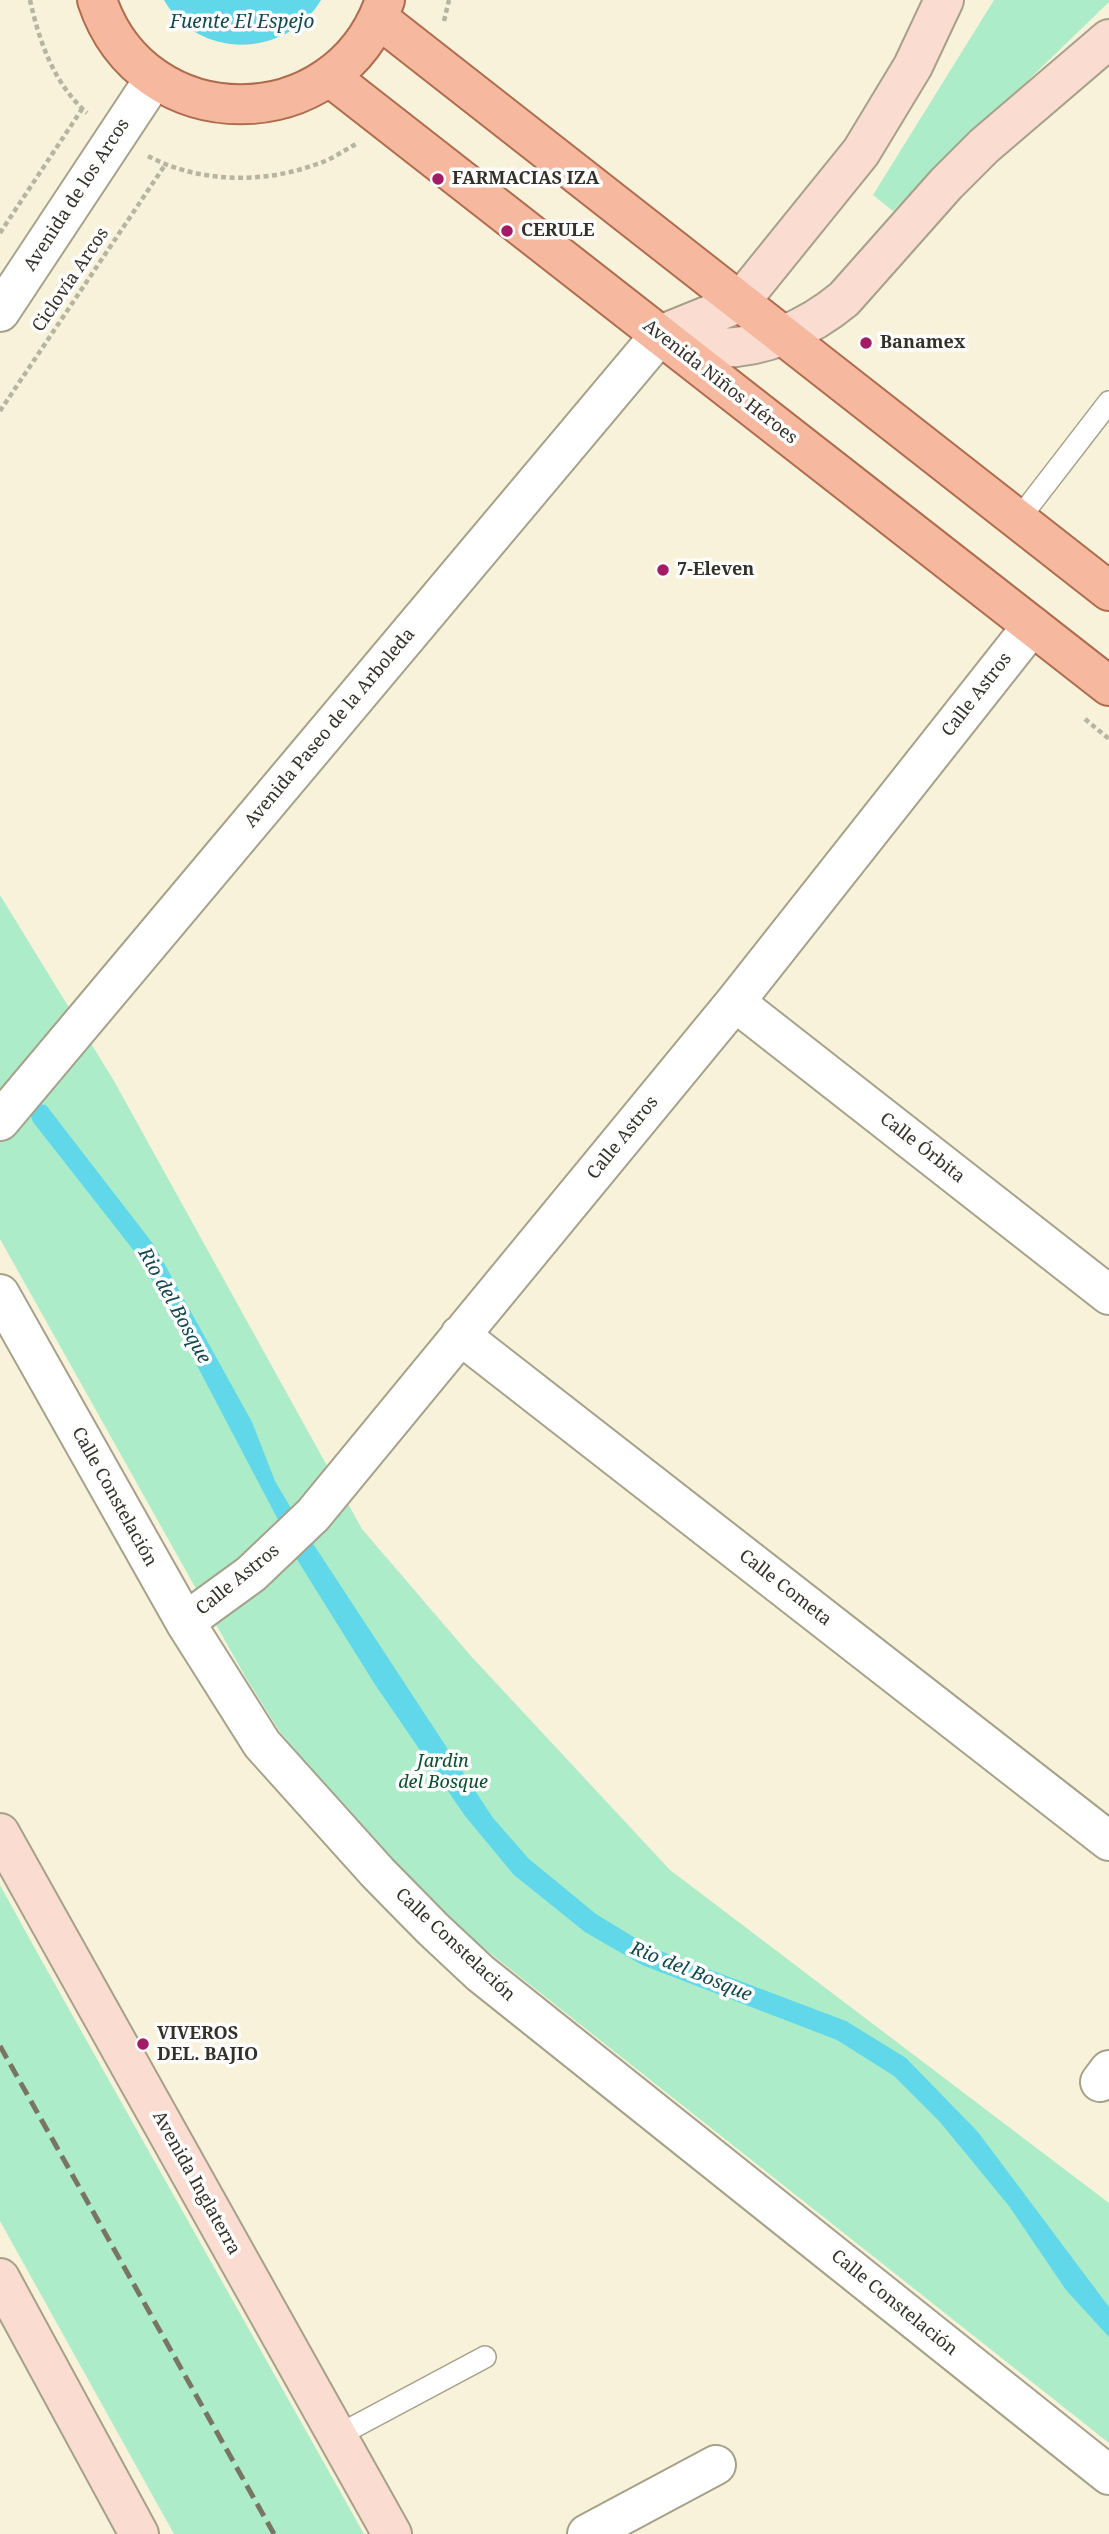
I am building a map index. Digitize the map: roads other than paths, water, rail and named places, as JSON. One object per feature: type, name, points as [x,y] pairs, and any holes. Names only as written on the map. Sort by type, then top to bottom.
[{"type":"main road","points":[[97,0],[103,19],[124,52],[154,79],[191,97],[233,105],[274,102],[303,92],[330,77],[363,44],[382,10],[739,303],[1109,591]]},
{"type":"main road","name":"Avenida Niños Héroes","points":[[330,77],[1109,686]]},
{"type":"street","name":"Avenida Paseo de la Arboleda","points":[[0,1121],[660,335],[739,303],[862,152],[913,66],[944,0]]},
{"type":"street","points":[[660,335],[718,348],[782,337],[828,312],[844,299],[984,146],[1109,39]]},
{"type":"street","name":"Avenida de los Arcos","points":[[0,312],[154,79]]},
{"type":"street","name":"Calle Astros","points":[[185,1622],[251,1574],[313,1515],[734,1002],[1032,626]]},
{"type":"street","name":"Calle Órbita","points":[[734,1002],[1109,1295]]},
{"type":"street","name":"Calle Constelación","points":[[0,1294],[185,1622],[262,1744],[378,1872],[480,1973],[1109,2475]]},
{"type":"street","name":"Calle Cometa","points":[[460,1335],[1109,1841]]},
{"type":"street","name":"Avenida Inglaterra","points":[[0,1833],[392,2534]]},
{"type":"street","points":[[5,2303],[139,2534]]},
{"type":"street","points":[[587,2534],[716,2465]]},
{"type":"lane","points":[[1018,520],[1109,402]]},
{"type":"lane","points":[[337,2436],[485,2357]]},
{"type":"water","name":"Fuente El Espejo","points":[[164,0],[321,0],[306,19],[286,33],[265,42],[242,45],[219,42],[198,34],[179,20]]},
{"type":"water","name":"Rio del Bosque","points":[[26,1103],[46,1105],[154,1245],[252,1422],[275,1481],[298,1520],[285,1533],[142,1261],[33,1122]]},
{"type":"water","name":"Rio del Bosque","points":[[312,1542],[493,1818],[529,1859],[596,1914],[650,1947],[846,2021],[906,2058],[978,2132],[1109,2307],[1109,2337],[1066,2290],[1009,2206],[940,2122],[894,2076],[837,2040],[642,1965],[585,1932],[514,1875],[465,1816],[374,1683],[293,1553]]},
{"type":"railway","points":[[0,2046],[274,2534]]},
{"type":"place","name":"FARMACIAS IZA","points":[[438,179]]},
{"type":"place","name":"CERULE","points":[[507,231]]},
{"type":"place","name":"Banamex","points":[[866,343]]},
{"type":"place","name":"7-Eleven","points":[[663,570]]},
{"type":"place","name":"VIVEROS DEL. BAJIO","points":[[143,2044]]},
{"type":"park label","name":"Jardin del Bosque","points":[[443,1772]]}]
